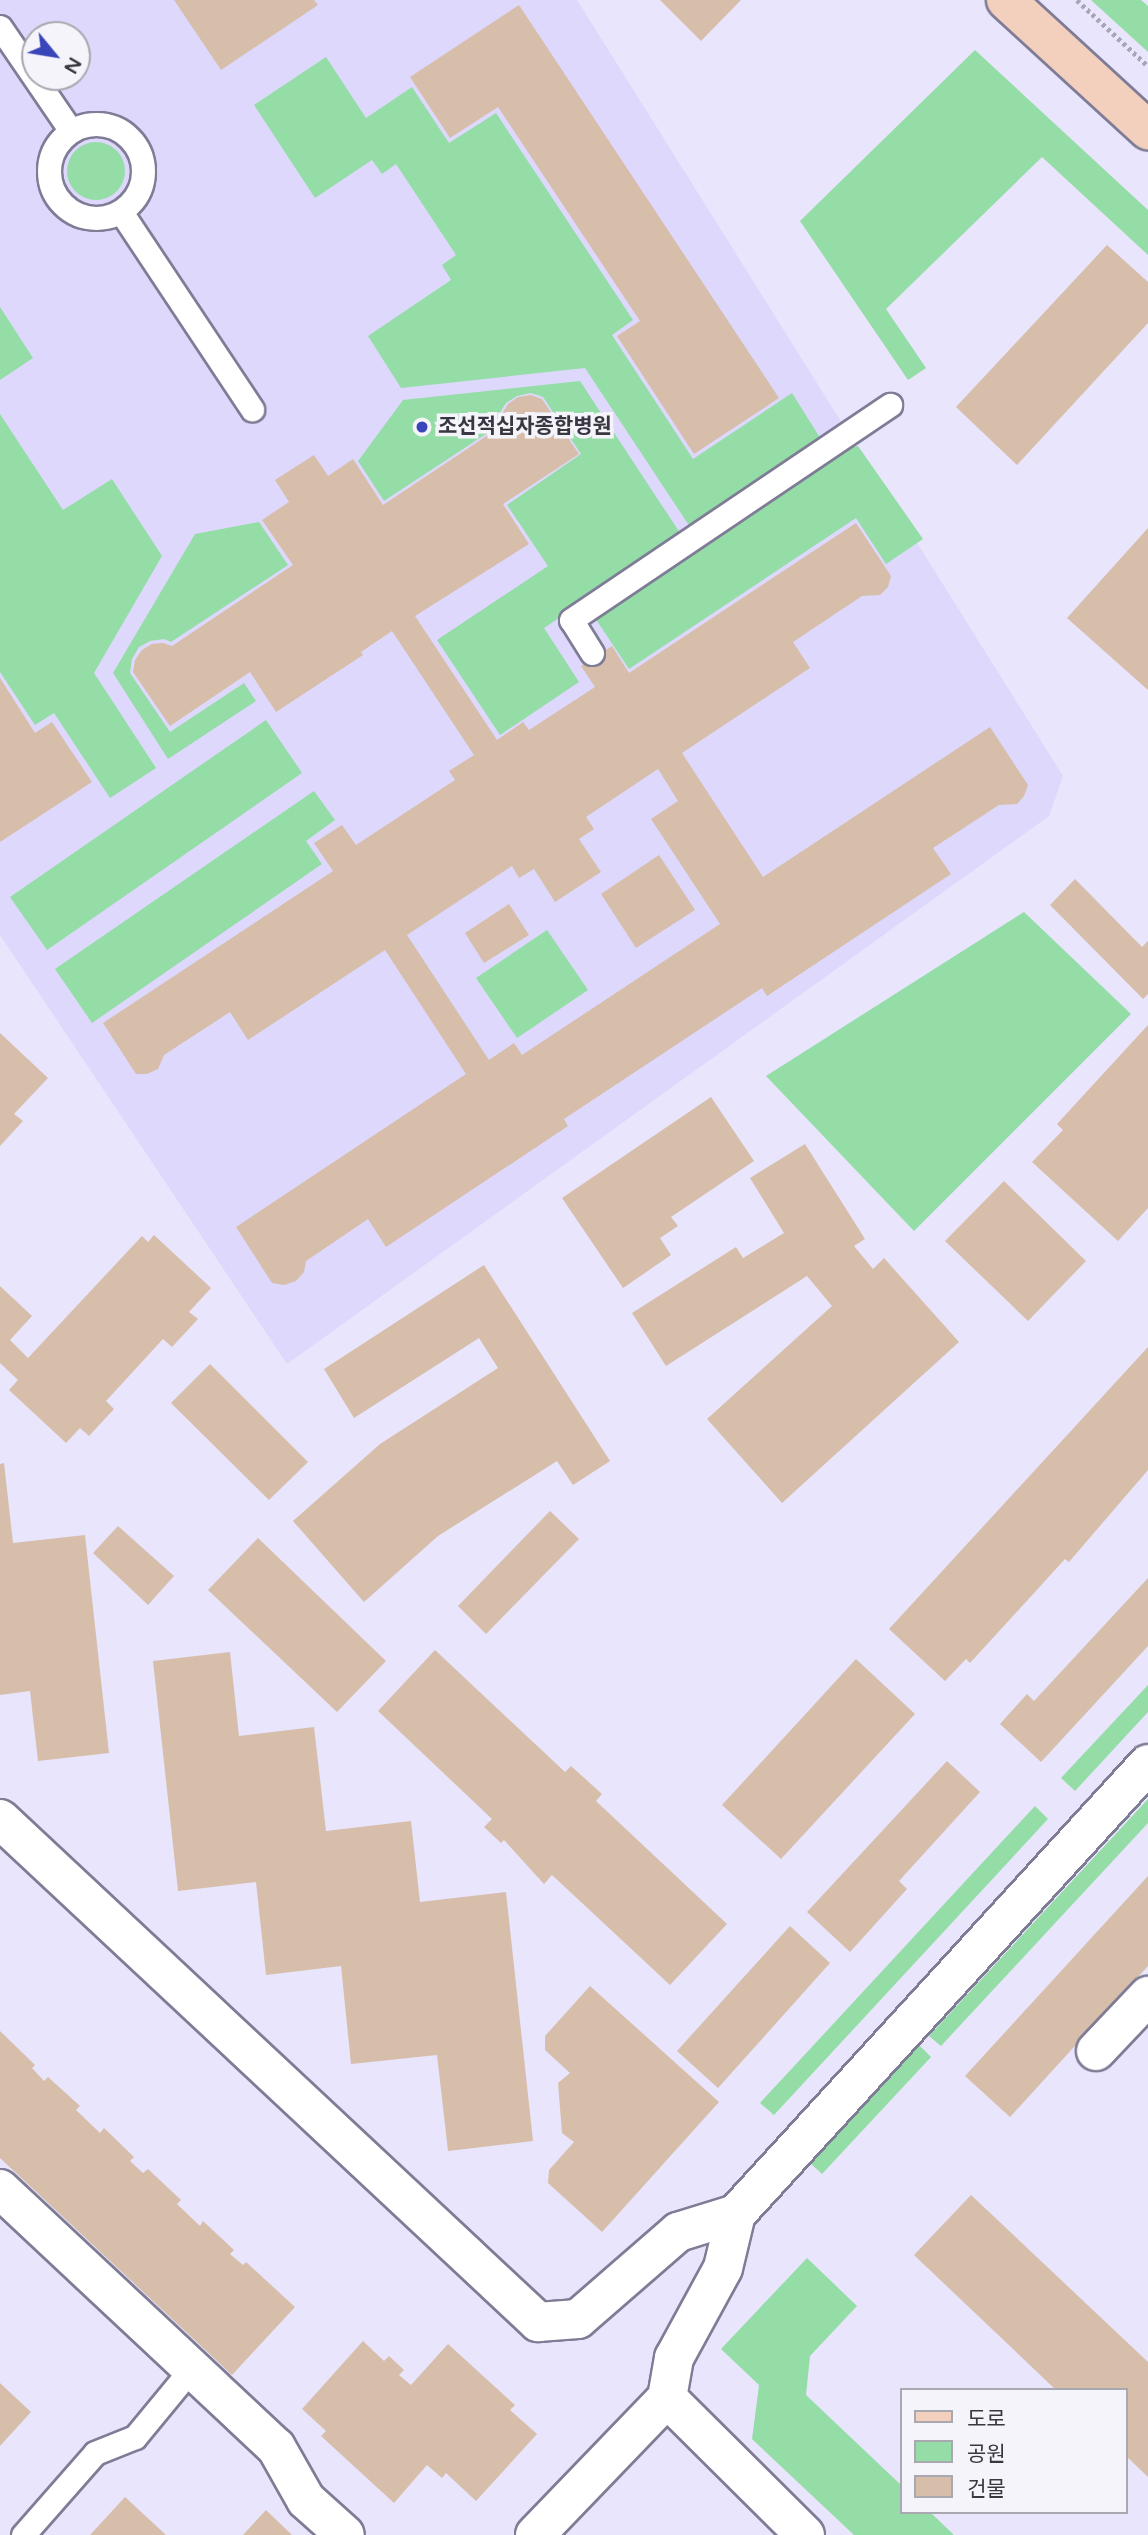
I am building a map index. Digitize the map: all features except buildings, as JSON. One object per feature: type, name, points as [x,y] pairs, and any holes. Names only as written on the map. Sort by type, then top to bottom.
[{"type":"street","points":[[1006,0],[1148,130]]},
{"type":"street","points":[[536,2535],[667,2398],[674,2358],[723,2268],[736,2214],[1148,1763]]},
{"type":"street","points":[[0,1819],[538,2322],[578,2319],[678,2232],[736,2214]]},
{"type":"street","points":[[1096,2051],[1148,1996]]},
{"type":"street","points":[[0,2189],[276,2447],[306,2500],[345,2535]]},
{"type":"street","points":[[667,2398],[805,2535]]},
{"type":"lane","points":[[0,27],[71,131]]},
{"type":"lane","points":[[100,124],[127,135],[136,146],[143,175],[140,189],[121,212],[107,218],[77,215],[55,196],[48,168],[52,153],[71,131],[85,125],[100,124]]},
{"type":"lane","points":[[121,212],[252,409]]},
{"type":"lane","points":[[592,653],[571,620],[890,405]]},
{"type":"lane","points":[[23,2535],[95,2453],[135,2437],[191,2369]]},
{"type":"path","points":[[1076,0],[1148,66]]},
{"type":"shaded area","name":"조선적십자종합병원","points":[[0,0],[577,0],[1063,776],[1049,816],[287,1364],[0,935]]},
{"type":"green space","points":[[1091,0],[1141,0],[1148,6],[1148,52]]},
{"type":"green space","points":[[975,50],[1148,210],[1148,255],[1042,157],[886,309],[926,368],[908,380],[800,221]]},
{"type":"green space","points":[[326,57],[366,118],[412,87],[449,143],[496,113],[633,320],[612,335],[693,459],[792,393],[824,444],[692,530],[585,368],[401,388],[368,336],[451,280],[442,265],[456,255],[396,164],[382,174],[372,160],[315,198],[254,105]]},
{"type":"green space","points":[[90,142],[102,142],[117,150],[125,165],[125,177],[117,192],[102,200],[90,200],[75,192],[67,177],[67,165],[75,150]]},
{"type":"green space","points":[[0,307],[33,358],[0,380]]},
{"type":"green space","points":[[580,381],[682,536],[544,628],[579,682],[500,735],[437,640],[548,566],[507,505],[581,454],[543,397],[531,393],[517,396],[506,403],[499,414],[498,426],[384,501],[358,461],[403,400]]},
{"type":"green space","points":[[0,414],[63,510],[112,479],[162,556],[94,673],[156,768],[110,798],[54,713],[35,725],[0,672]]},
{"type":"green space","points":[[858,446],[923,539],[886,564],[856,518],[629,669],[595,618],[849,448]]},
{"type":"green space","points":[[259,522],[288,565],[171,642],[164,639],[150,641],[139,647],[132,659],[130,673],[170,732],[244,683],[256,701],[168,759],[113,673],[195,534]]},
{"type":"green space","points":[[266,720],[302,773],[47,950],[10,897]]},
{"type":"green space","points":[[314,791],[335,820],[306,841],[322,864],[92,1023],[55,969]]},
{"type":"green space","points":[[1024,912],[1131,1014],[914,1231],[766,1076]]},
{"type":"green space","points":[[547,930],[588,990],[517,1038],[476,978]]},
{"type":"green space","points":[[1148,1685],[1148,1712],[1075,1791],[1061,1778]]},
{"type":"green space","points":[[1148,1799],[1148,1823],[941,2046],[929,2036]]},
{"type":"green space","points":[[1035,1806],[1048,1819],[774,2115],[760,2103]]},
{"type":"green space","points":[[919,2045],[931,2057],[822,2174],[810,2163]]},
{"type":"green space","points":[[807,2258],[857,2306],[810,2356],[806,2395],[900,2484],[900,2514],[932,2514],[954,2535],[854,2535],[752,2439],[759,2385],[721,2349]]},
{"type":"place","name":"조선적십자종합병원","points":[[422,427]]}]
